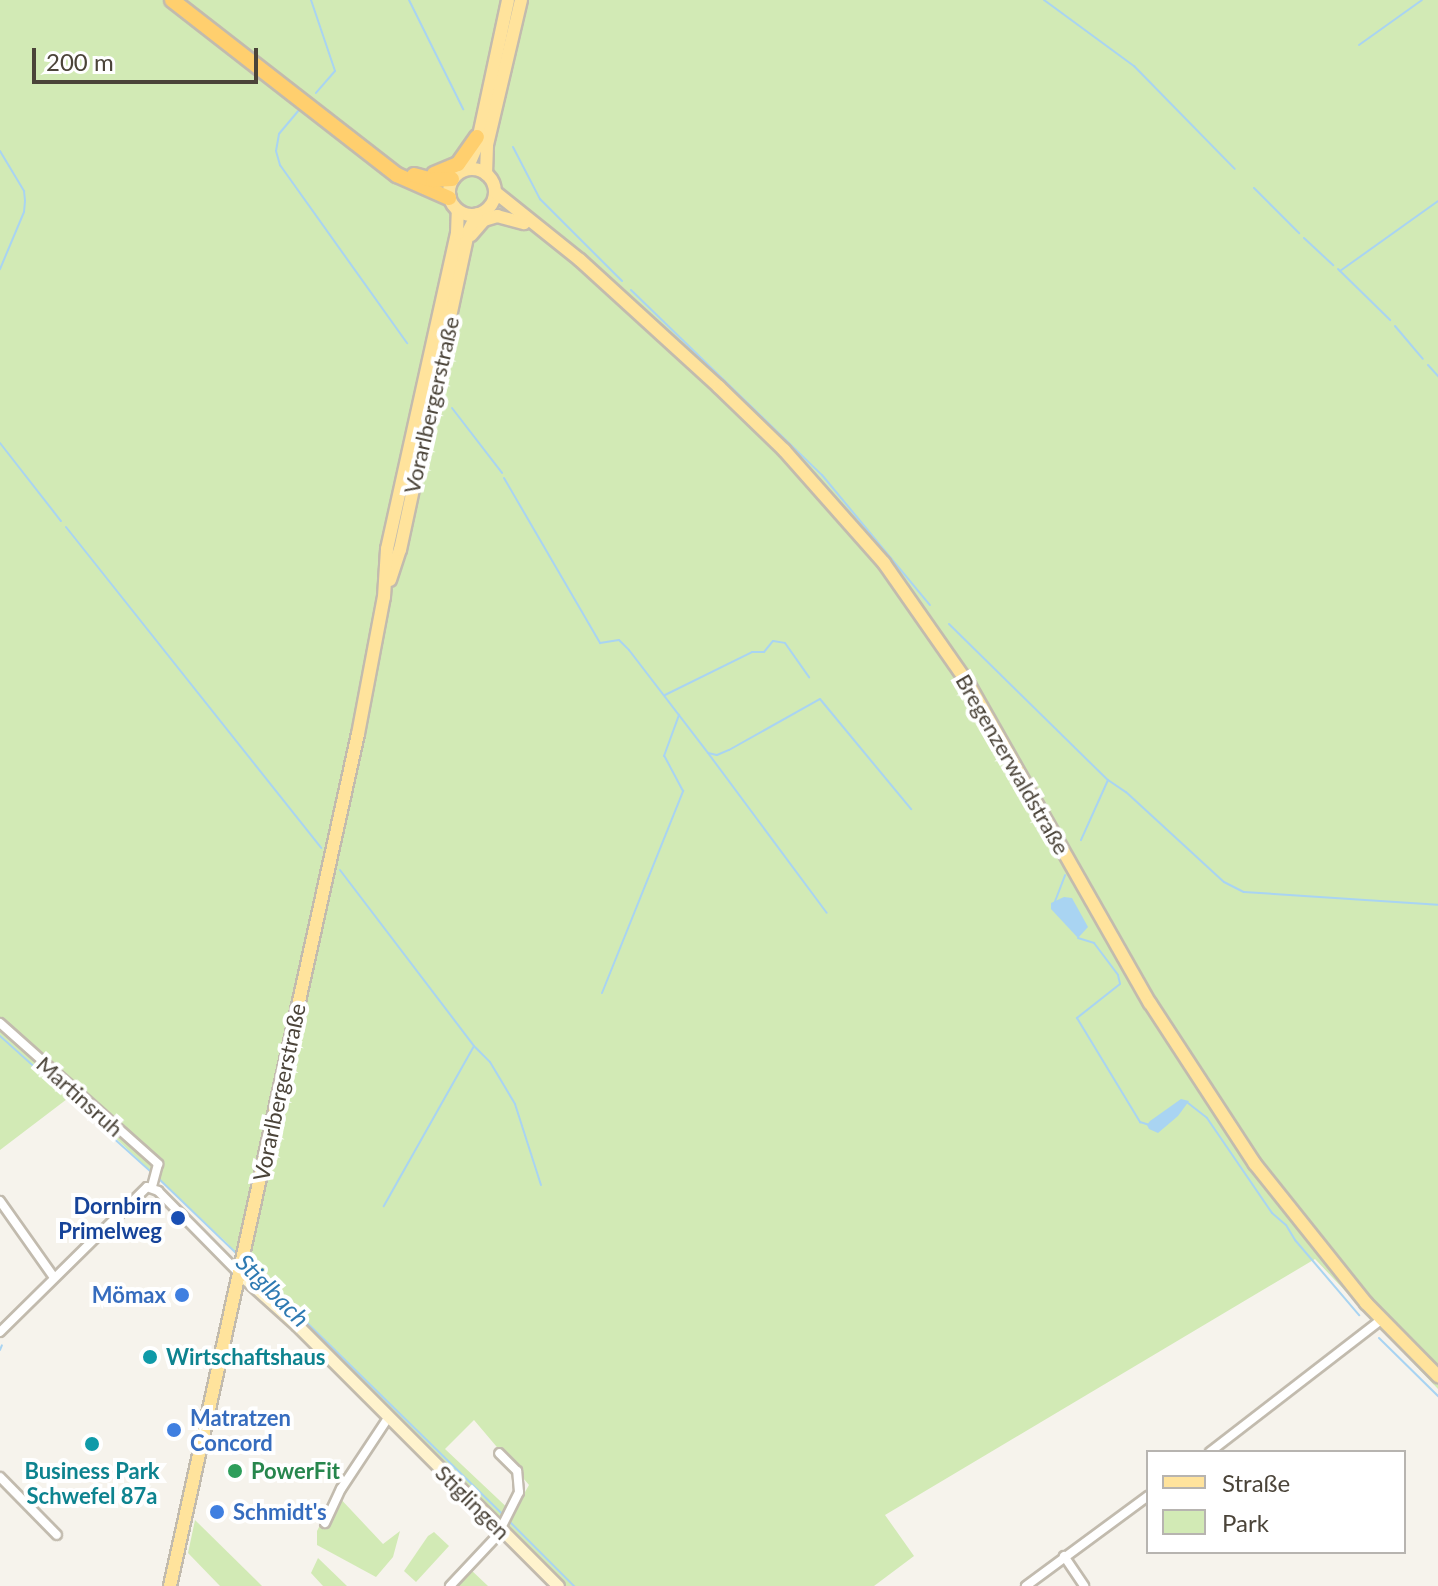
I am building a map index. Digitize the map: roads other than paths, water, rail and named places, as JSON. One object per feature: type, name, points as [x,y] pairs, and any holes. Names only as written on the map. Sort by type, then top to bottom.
[{"type":"highway","points":[[172,0],[373,158],[397,175],[449,198]]},
{"type":"highway","points":[[185,0],[336,121],[410,174],[433,180],[452,179]]},
{"type":"highway","points":[[410,174],[452,169],[484,136]]},
{"type":"main road","points":[[495,192],[486,174],[484,136],[495,57],[508,0]]},
{"type":"main road","points":[[482,212],[458,211],[449,198],[452,179],[467,169],[484,136],[500,94],[521,0]]},
{"type":"main road","points":[[495,57],[500,63],[496,83],[500,94]]},
{"type":"main road","points":[[484,136],[503,189],[535,218],[540,228]]},
{"type":"main road","points":[[467,169],[486,174]]},
{"type":"main road","points":[[423,187],[447,209],[454,240]]},
{"type":"main road","name":"Bregenzerwaldstraße","points":[[495,192],[517,213],[580,260],[773,439],[884,563],[969,685],[1150,1003],[1255,1164],[1381,1320],[1438,1376]]},
{"type":"main road","name":"Vorarlbergerstraße","points":[[384,597],[400,550],[469,227],[495,192]]},
{"type":"main road","name":"Bregenzerwaldstraße","points":[[482,212],[498,208],[517,213]]},
{"type":"main road","name":"Vorarlbergerstraße","points":[[170,1586],[358,734],[384,597],[387,549],[458,211]]},
{"type":"main road","points":[[469,237],[484,220],[497,216],[540,228]]},
{"type":"main road","name":"Stiglingen","points":[[240,1270],[388,1418],[501,1524],[558,1586]]},
{"type":"street","name":"Martinsruh","points":[[0,1023],[158,1164],[153,1184]]},
{"type":"street","points":[[0,1332],[141,1189],[153,1184],[240,1270]]},
{"type":"street","points":[[0,1201],[53,1276]]},
{"type":"street","points":[[1213,1450],[1381,1320]]},
{"type":"street","points":[[325,1523],[341,1489],[388,1418]]},
{"type":"street","points":[[450,1586],[497,1536],[519,1492],[519,1477],[499,1453]]},
{"type":"street","points":[[0,1477],[57,1535]]},
{"type":"street","points":[[1026,1586],[1146,1497]]},
{"type":"street","points":[[1064,1556],[1084,1586]]},
{"type":"water","points":[[1064,897],[1072,898],[1088,927],[1078,938],[1051,909],[1051,903]]},
{"type":"water","points":[[1181,1099],[1189,1101],[1178,1116],[1158,1133],[1149,1129],[1147,1125],[1150,1121]]},
{"type":"waterway","points":[[311,0],[335,71],[316,93]]},
{"type":"waterway","points":[[409,0],[463,109]]},
{"type":"waterway","points":[[1044,0],[1134,66],[1235,169]]},
{"type":"waterway","points":[[1359,45],[1422,0]]},
{"type":"waterway","points":[[299,110],[279,134],[276,151],[280,165],[407,343]]},
{"type":"waterway","points":[[513,147],[540,199],[622,281]]},
{"type":"waterway","points":[[0,151],[24,191],[25,201],[24,212],[0,269]]},
{"type":"waterway","points":[[1254,188],[1299,233]]},
{"type":"waterway","points":[[1340,271],[1438,201]]},
{"type":"waterway","points":[[1304,238],[1333,265]]},
{"type":"waterway","points":[[1338,269],[1390,320]]},
{"type":"waterway","points":[[631,290],[822,475],[930,605]]},
{"type":"waterway","points":[[1395,326],[1423,359]]},
{"type":"waterway","points":[[1428,365],[1438,376]]},
{"type":"waterway","points":[[452,408],[502,473]]},
{"type":"waterway","points":[[0,443],[61,521]]},
{"type":"waterway","points":[[504,478],[600,643],[619,640],[629,650],[708,753],[717,755],[729,750],[820,699],[911,809]]},
{"type":"waterway","points":[[66,527],[321,848]]},
{"type":"waterway","points":[[949,624],[1108,780],[1081,840]]},
{"type":"waterway","points":[[665,695],[752,652],[764,652],[773,641],[785,643],[809,677]]},
{"type":"waterway","points":[[602,993],[683,791],[664,756],[679,715]]},
{"type":"waterway","points":[[708,753],[827,913]]},
{"type":"waterway","points":[[1108,780],[1126,792],[1224,882],[1244,892],[1438,905]]},
{"type":"waterway","points":[[340,870],[474,1046],[384,1206]]},
{"type":"waterway","points":[[1054,904],[1065,875]]},
{"type":"waterway","points":[[1078,938],[1094,943],[1118,975],[1120,984],[1077,1018],[1140,1122],[1150,1125]]},
{"type":"waterway","name":"Stiglbach","points":[[0,1036],[153,1174]]},
{"type":"waterway","points":[[475,1047],[490,1062],[515,1104],[541,1185]]},
{"type":"waterway","points":[[1188,1103],[1207,1118],[1272,1213],[1286,1225],[1295,1240],[1359,1315]]},
{"type":"waterway","name":"Stiglbach","points":[[158,1178],[237,1254]]},
{"type":"waterway","name":"Stiglbach","points":[[247,1264],[502,1514]]},
{"type":"waterway","points":[[1379,1338],[1438,1396]]},
{"type":"waterway","points":[[0,1350],[2,1345]]},
{"type":"waterway","name":"Stiglbach","points":[[510,1522],[574,1586]]},
{"type":"place","name":"Dornbirn Primelweg","points":[[178,1218]]},
{"type":"place","name":"Mömax","points":[[182,1295]]},
{"type":"place","name":"Wirtschaftshaus","points":[[150,1357]]},
{"type":"place","name":"Matratzen Concord","points":[[174,1430]]},
{"type":"place","name":"Business Park Schwefel 87a","points":[[92,1444]]},
{"type":"place","name":"PowerFit","points":[[235,1471]]},
{"type":"place","name":"Schmidt's","points":[[217,1512]]}]
